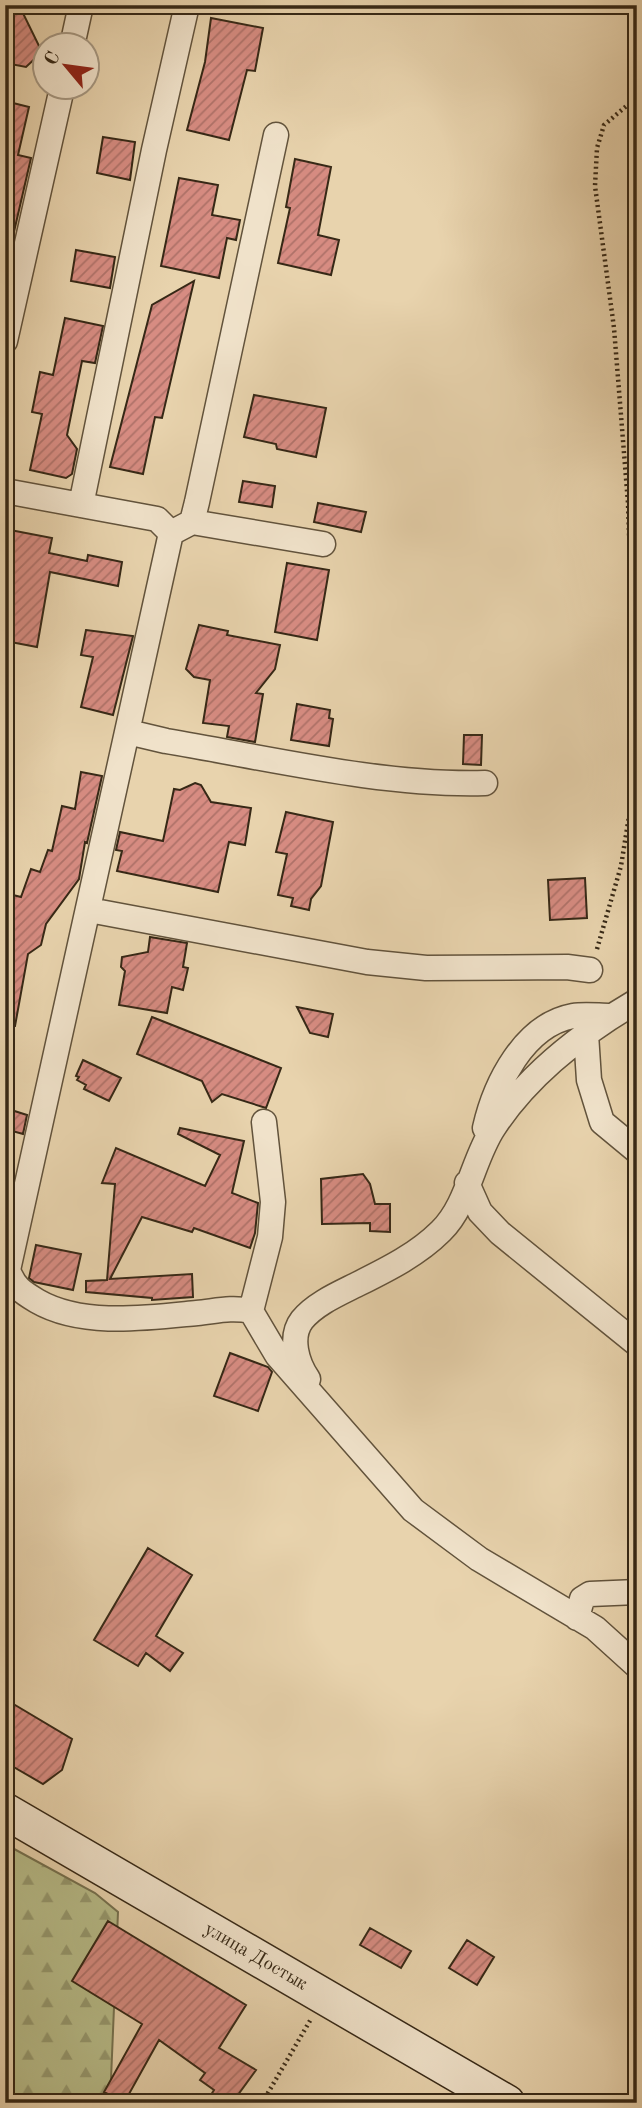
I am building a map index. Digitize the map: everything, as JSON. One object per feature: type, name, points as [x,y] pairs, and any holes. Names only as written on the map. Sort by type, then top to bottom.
[{"type":"main road","name":"улица Достык","points":[[5,1811],[507,2103]]},
{"type":"street","points":[[75,32],[81,5]]},
{"type":"street","points":[[81,505],[154,150],[187,5]]},
{"type":"street","points":[[5,341],[59,102]]},
{"type":"street","points":[[276,135],[181,527],[128,732],[8,1270],[12,1282],[19,1290],[58,1313],[120,1318],[198,1313],[231,1307],[251,1311],[277,1355],[413,1510],[479,1559],[595,1628],[637,1666]]},
{"type":"street","points":[[5,491],[157,519],[181,527],[323,544]]},
{"type":"street","points":[[128,732],[166,741],[402,780],[446,784],[485,783]]},
{"type":"street","points":[[89,909],[367,962],[426,968],[567,967],[590,970]]},
{"type":"street","points":[[328,1413],[302,1370],[295,1347],[301,1321],[312,1311],[400,1262],[442,1230],[493,1127],[526,1087],[586,1034],[611,1016],[636,1007]]},
{"type":"street","points":[[477,1160],[488,1111],[522,1047],[545,1026],[574,1016],[611,1016]]},
{"type":"street","points":[[586,1034],[589,1080],[602,1122],[637,1151]]},
{"type":"street","points":[[251,1311],[270,1237],[273,1202],[264,1122]]},
{"type":"street","points":[[467,1183],[480,1212],[500,1233],[637,1344]]},
{"type":"street","points":[[268,1338],[295,1347]]},
{"type":"street","points":[[578,1618],[582,1599],[590,1594],[637,1592]]},
{"type":"path","points":[[590,970],[621,866],[631,804],[635,706],[628,503],[614,328],[595,186],[597,148],[604,125],[637,97]]},
{"type":"path","points":[[262,2103],[324,1997]]},
{"type":"green space","points":[[5,1844],[95,1893],[118,1912],[110,2103],[5,2103]]},
{"type":"building","points":[[5,5],[19,5],[32,32],[32,61],[26,67],[5,63]]},
{"type":"building","points":[[211,18],[263,28],[255,71],[247,70],[229,140],[187,130],[205,62]]},
{"type":"building","points":[[5,101],[29,107],[18,155],[31,158],[7,262]]},
{"type":"building","points":[[103,137],[135,142],[130,180],[97,173]]},
{"type":"building","points":[[295,159],[331,167],[318,235],[339,240],[331,275],[278,263],[290,208],[286,207]]},
{"type":"building","points":[[179,178],[218,185],[212,215],[240,220],[236,240],[227,238],[219,278],[161,266]]},
{"type":"building","points":[[76,250],[115,257],[110,288],[71,281]]},
{"type":"building","points":[[194,281],[162,418],[155,417],[143,474],[110,467],[152,305]]},
{"type":"building","points":[[65,318],[103,326],[95,363],[82,361],[67,435],[77,449],[72,474],[66,478],[30,470],[42,414],[32,412],[40,372],[53,375]]},
{"type":"building","points":[[254,395],[326,408],[316,457],[277,449],[276,444],[244,437]]},
{"type":"building","points":[[243,481],[275,486],[272,507],[239,502]]},
{"type":"building","points":[[318,503],[366,512],[361,532],[314,522]]},
{"type":"building","points":[[5,529],[52,538],[49,553],[87,561],[88,555],[122,562],[118,586],[50,572],[37,647],[5,641]]},
{"type":"building","points":[[287,563],[329,570],[317,640],[275,632]]},
{"type":"building","points":[[199,625],[228,631],[227,635],[280,645],[275,669],[256,693],[263,694],[255,742],[227,737],[229,726],[203,723],[210,680],[194,677],[186,669]]},
{"type":"building","points":[[86,630],[133,636],[113,715],[81,707],[93,657],[81,655]]},
{"type":"building","points":[[297,704],[330,710],[329,718],[333,719],[329,746],[291,740]]},
{"type":"building","points":[[464,735],[482,735],[481,765],[463,764]]},
{"type":"building","points":[[81,772],[102,776],[87,843],[85,842],[79,879],[46,924],[41,945],[28,954],[15,1026],[5,1026],[5,911],[9,894],[21,897],[31,869],[40,872],[48,850],[52,851],[62,806],[75,809]]},
{"type":"building","points":[[195,783],[201,785],[211,802],[251,808],[245,845],[229,842],[218,892],[117,871],[122,851],[116,850],[120,832],[163,841],[174,789],[180,790]]},
{"type":"building","points":[[286,812],[333,822],[321,886],[311,899],[309,910],[291,906],[293,898],[278,895],[287,854],[276,852]]},
{"type":"building","points":[[585,878],[587,918],[550,920],[548,880]]},
{"type":"building","points":[[150,937],[187,943],[183,967],[188,968],[183,990],[172,987],[167,1013],[119,1005],[125,971],[121,967],[122,957],[148,952]]},
{"type":"building","points":[[297,1007],[333,1014],[328,1037],[310,1033]]},
{"type":"building","points":[[152,1017],[281,1068],[266,1108],[222,1094],[212,1102],[202,1081],[137,1054]]},
{"type":"building","points":[[83,1060],[121,1078],[109,1101],[84,1089],[86,1085],[77,1080],[79,1077],[76,1076]]},
{"type":"building","points":[[5,1108],[27,1115],[23,1134],[5,1129]]},
{"type":"building","points":[[180,1128],[244,1141],[232,1193],[258,1203],[255,1233],[250,1248],[194,1228],[192,1232],[142,1217],[110,1279],[192,1274],[193,1297],[152,1300],[86,1292],[86,1281],[107,1280],[115,1184],[102,1183],[116,1148],[205,1186],[220,1155],[178,1134]]},
{"type":"building","points":[[363,1174],[370,1184],[375,1204],[390,1204],[390,1232],[370,1231],[370,1223],[322,1224],[321,1179]]},
{"type":"building","points":[[36,1245],[81,1254],[73,1290],[34,1282],[29,1278]]},
{"type":"building","points":[[230,1353],[268,1367],[272,1372],[258,1411],[214,1396]]},
{"type":"building","points":[[148,1548],[192,1575],[156,1636],[183,1653],[170,1671],[146,1653],[138,1666],[94,1640]]},
{"type":"building","points":[[5,1699],[72,1739],[62,1770],[43,1784],[5,1762]]},
{"type":"building","points":[[108,1921],[246,2005],[219,2048],[256,2070],[232,2103],[206,2103],[214,2090],[200,2080],[205,2073],[159,2040],[124,2103],[104,2092],[142,2024],[72,1981]]},
{"type":"building","points":[[370,1928],[411,1951],[401,1968],[360,1945]]},
{"type":"building","points":[[467,1940],[494,1957],[477,1985],[449,1968]]}]
